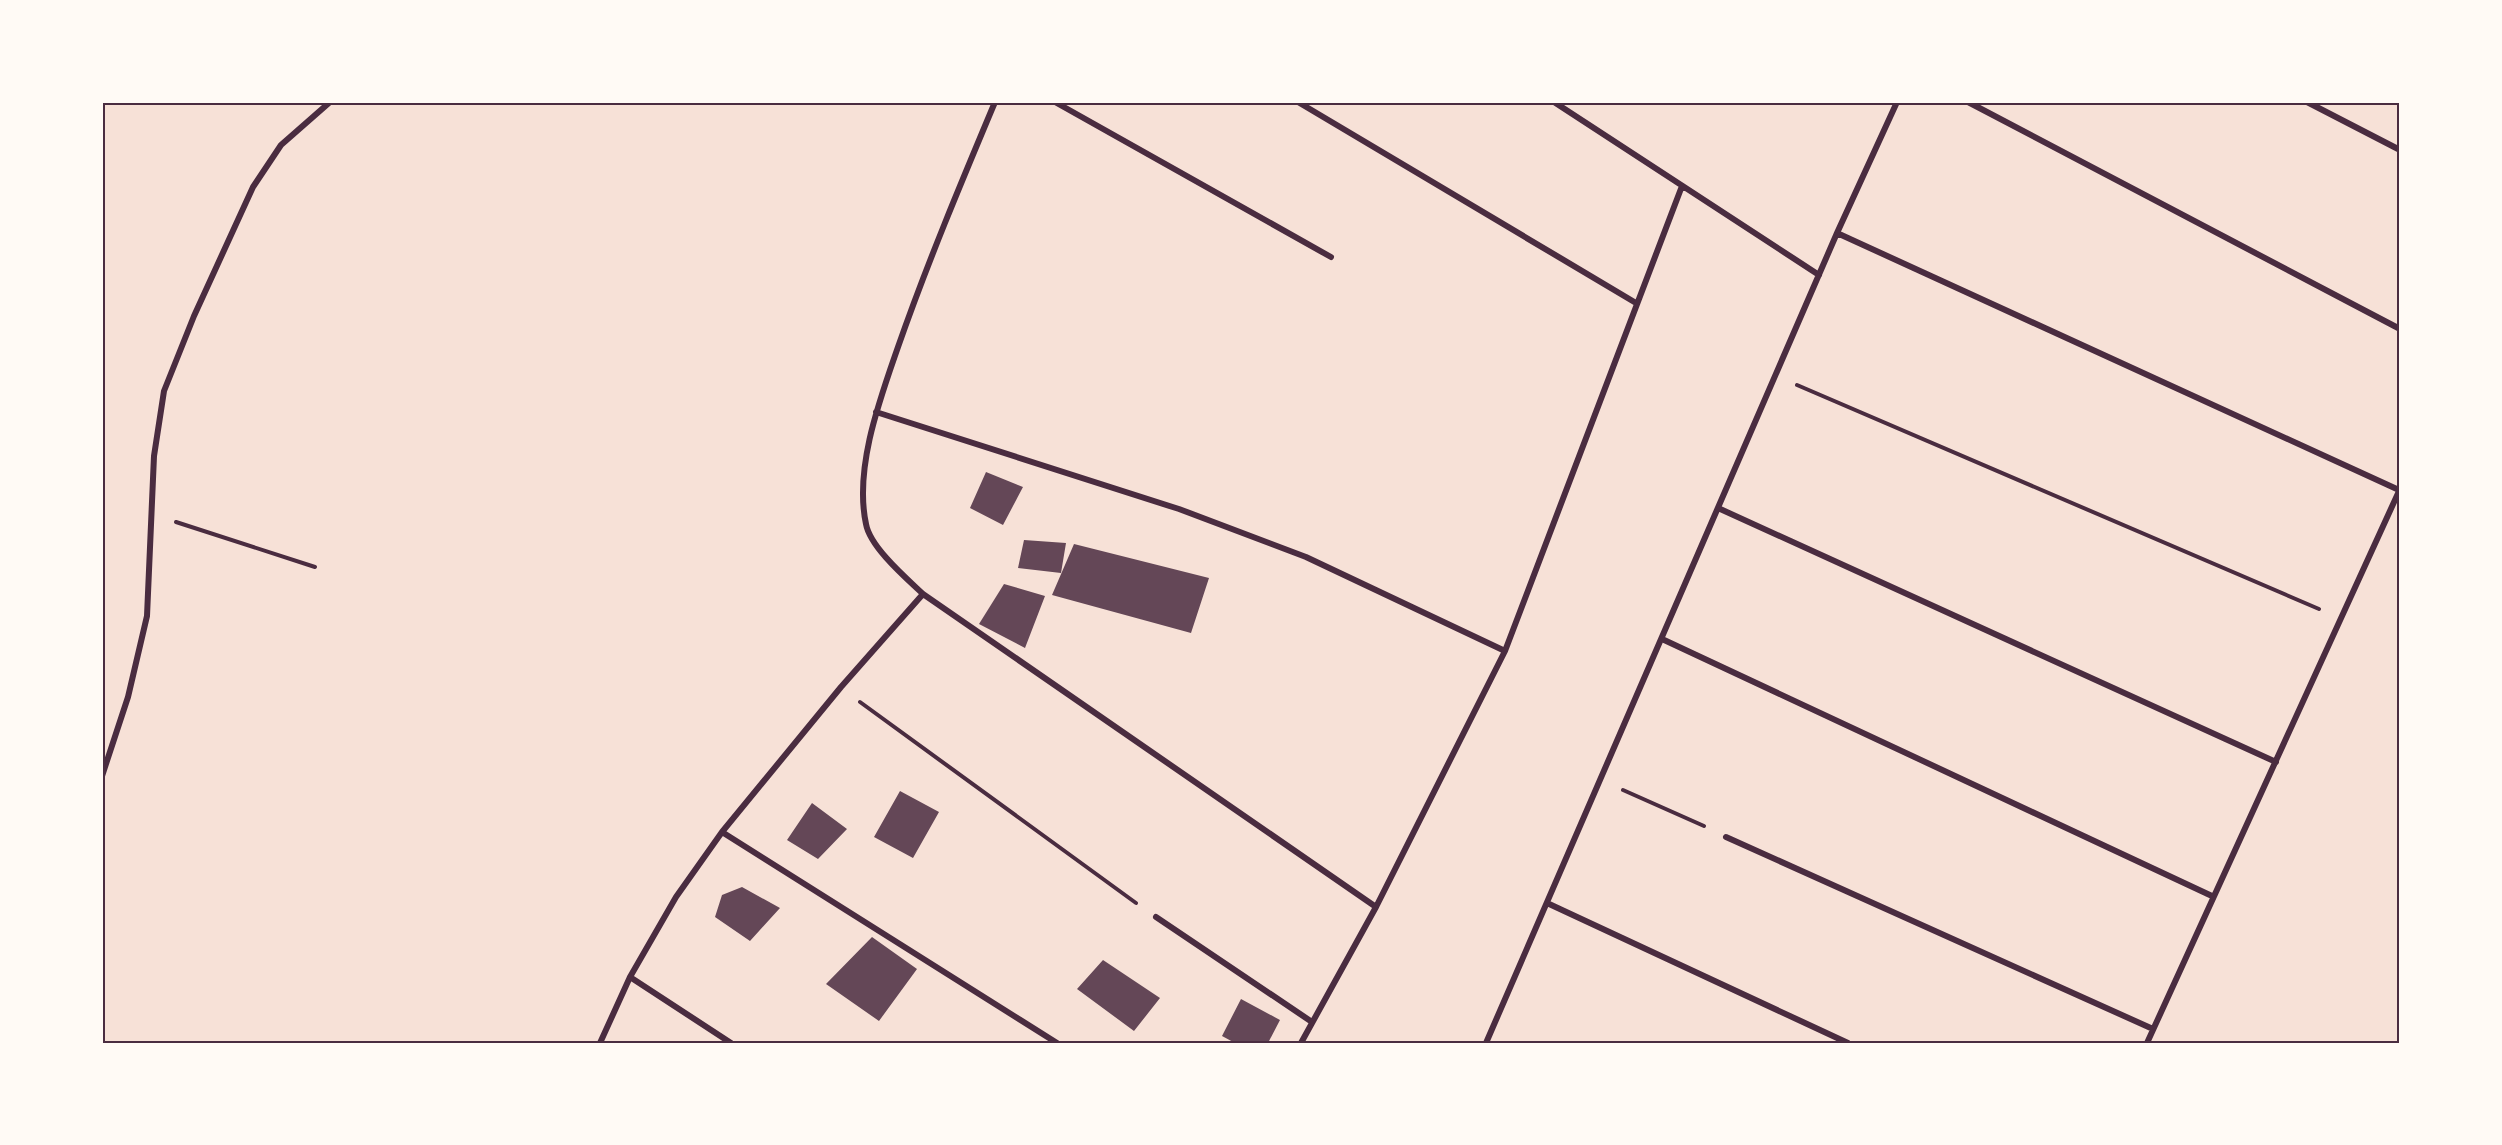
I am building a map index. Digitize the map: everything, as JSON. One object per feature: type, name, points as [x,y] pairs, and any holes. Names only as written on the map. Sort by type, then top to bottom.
[{"type":"street","points":[[102,776],[128,697],[147,616],[154,456],[164,391],[194,316],[253,187],[281,145],[330,102]]},
{"type":"street","points":[[995,102],[924,270],[876,412],[864,483],[866,526],[886,560],[923,594],[1376,907]]},
{"type":"street","points":[[1055,102],[1331,257]]},
{"type":"street","points":[[1298,102],[1636,303]]},
{"type":"street","points":[[1554,102],[1819,275]]},
{"type":"street","points":[[1486,1043],[1837,233],[1897,102]]},
{"type":"street","points":[[1968,102],[2400,329]]},
{"type":"street","points":[[2307,102],[2400,150]]},
{"type":"street","points":[[1300,1043],[1376,907],[1505,651],[1682,186]]},
{"type":"street","points":[[1837,233],[2400,489],[2276,762],[2212,896],[2147,1043]]},
{"type":"street","points":[[876,412],[1179,509],[1306,557],[1505,651]]},
{"type":"street","points":[[1719,508],[2276,762]]},
{"type":"street","points":[[600,1043],[630,977],[676,897],[722,832],[841,687],[923,594]]},
{"type":"street","points":[[1662,639],[2212,896]]},
{"type":"street","points":[[722,832],[1057,1043]]},
{"type":"street","points":[[1726,837],[2153,1029]]},
{"type":"street","points":[[1547,903],[1848,1043]]},
{"type":"street","points":[[1156,917],[1312,1022]]},
{"type":"street","points":[[630,977],[731,1043]]},
{"type":"path","points":[[1776,375],[2342,619]]},
{"type":"path","points":[[153,515],[315,567]]},
{"type":"path","points":[[854,698],[1156,917]]},
{"type":"path","points":[[1616,787],[1704,827]]},
{"type":"building","points":[[986,472],[1023,487],[1003,525],[970,508]]},
{"type":"building","points":[[1024,540],[1066,543],[1061,573],[1018,568]]},
{"type":"building","points":[[1074,544],[1209,578],[1191,633],[1052,595]]},
{"type":"building","points":[[1004,584],[1045,596],[1025,648],[979,624]]},
{"type":"building","points":[[900,791],[939,812],[913,858],[874,837]]},
{"type":"building","points":[[812,803],[847,829],[818,859],[787,840]]},
{"type":"building","points":[[742,887],[780,908],[750,941],[715,917],[722,895]]},
{"type":"building","points":[[872,937],[917,969],[879,1021],[826,984]]},
{"type":"building","points":[[1103,960],[1160,998],[1134,1031],[1077,989]]},
{"type":"building","points":[[1241,999],[1280,1020],[1268,1043],[1235,1043],[1222,1036]]}]
